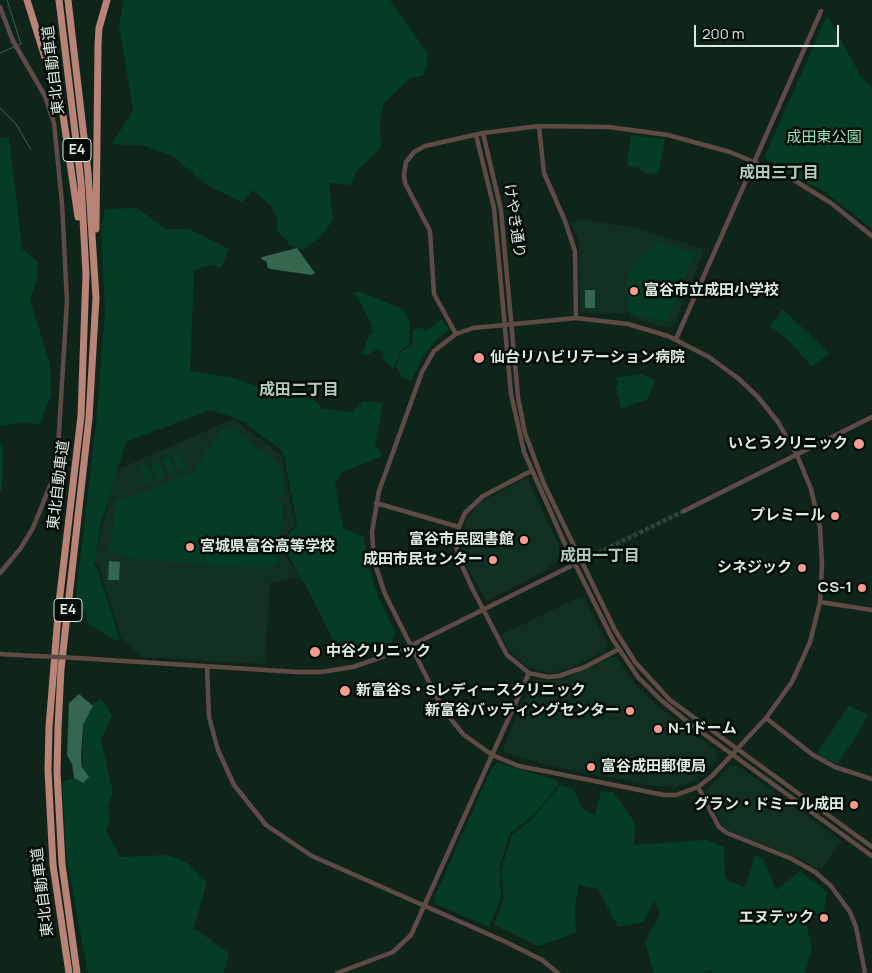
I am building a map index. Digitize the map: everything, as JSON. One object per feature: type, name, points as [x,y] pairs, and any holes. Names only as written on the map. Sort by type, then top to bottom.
[{"type":"highway","points":[[27,0],[63,114],[74,183],[86,300]]},
{"type":"highway","name":"東北自動車道","points":[[59,0],[81,182],[86,300],[81,416],[58,602],[49,727],[48,770],[53,865],[69,973]]},
{"type":"highway","name":"東北自動車道","points":[[68,0],[94,247],[94,364],[61,669],[57,772],[62,864],[77,973]]},
{"type":"highway","points":[[94,247],[97,218],[98,45],[99,28],[107,0]]},
{"type":"street","points":[[0,7],[14,45],[45,96],[54,123],[62,203],[66,301],[59,438],[53,478],[33,528],[20,549],[0,574]]},
{"type":"street","points":[[676,340],[821,11]]},
{"type":"street","points":[[456,334],[434,294],[430,231],[405,183],[405,166],[409,157],[425,146],[483,133],[539,126],[581,125],[656,132],[698,142],[755,162],[817,194],[872,236]]},
{"type":"street","points":[[539,126],[544,173],[566,221],[575,251],[576,318]]},
{"type":"street","name":"けやき通り","points":[[483,133],[501,210],[520,414],[530,450],[556,511],[615,630],[635,662],[658,689],[738,750],[872,847]]},
{"type":"street","points":[[476,135],[494,208],[514,411],[524,452],[531,471],[619,649],[638,677],[661,700],[872,856]]},
{"type":"street","points":[[576,318],[628,324],[676,340],[710,357],[749,388],[778,422],[797,455],[811,489],[820,527],[822,564],[820,602],[810,642],[792,682],[766,718],[738,750],[698,787],[676,795],[664,795],[520,766],[492,754],[463,734],[446,713],[385,594],[374,561],[372,532],[376,503],[424,366],[440,345],[456,334],[473,328],[512,324],[576,318]]},
{"type":"street","points":[[684,511],[872,417]]},
{"type":"street","points":[[531,471],[478,499],[465,513],[458,527],[456,546],[460,561],[483,610],[507,655],[529,673],[548,677],[560,676],[619,649]]},
{"type":"street","points":[[376,503],[458,527]]},
{"type":"street","points":[[0,654],[321,672],[368,663],[410,646],[570,567]]},
{"type":"street","points":[[820,602],[872,610]]},
{"type":"street","points":[[207,667],[209,717],[213,735],[224,765],[246,802],[273,830],[312,856],[533,956],[558,973]]},
{"type":"street","points":[[337,973],[398,949],[411,935],[529,673]]},
{"type":"street","points":[[766,718],[814,755],[835,767],[872,779]]},
{"type":"street","points":[[698,787],[719,827],[727,834],[803,865],[831,886],[850,912],[856,927],[865,973]]},
{"type":"shaded area","name":"富谷市立成田小学校","points":[[585,220],[631,227],[705,249],[674,325],[670,328],[632,318],[629,313],[591,313],[580,310],[579,241],[570,222]]},
{"type":"shaded area","points":[[297,248],[315,273],[312,275],[270,269],[267,267],[267,262],[261,259],[262,257]]},
{"type":"shaded area","points":[[585,290],[595,290],[595,308],[585,308]]},
{"type":"shaded area","name":"宮城県富谷高等学校","points":[[233,419],[282,456],[295,525],[281,539],[284,555],[300,577],[270,583],[265,664],[141,657],[121,638],[99,567],[94,562],[106,517],[112,472]]},
{"type":"shaded area","points":[[524,479],[528,480],[565,558],[550,566],[549,569],[486,601],[462,557],[462,532],[467,519],[479,503]]},
{"type":"shaded area","points":[[109,561],[120,562],[119,580],[108,580]]},
{"type":"shaded area","points":[[584,597],[608,646],[604,648],[605,651],[569,669],[551,673],[529,668],[509,651],[501,637],[502,634],[578,598]]},
{"type":"shaded area","points":[[614,656],[617,657],[636,686],[656,705],[715,750],[717,758],[696,780],[678,787],[655,786],[555,767],[505,753],[503,748],[533,680],[563,680]]},
{"type":"shaded area","points":[[79,694],[93,706],[83,725],[82,767],[89,777],[83,783],[74,778],[72,764],[67,755],[69,703]]},
{"type":"shaded area","points":[[730,766],[738,766],[842,841],[820,870],[802,860],[729,831],[723,826],[705,792]]},
{"type":"green space","points":[[124,0],[390,0],[428,54],[426,68],[423,76],[410,78],[384,103],[380,120],[381,147],[357,171],[351,185],[329,183],[333,220],[323,234],[304,250],[291,246],[276,229],[277,218],[271,206],[253,190],[242,202],[205,184],[174,157],[145,146],[112,144],[133,110],[119,26]]},
{"type":"green space","name":"成田東公園","points":[[827,16],[861,76],[872,89],[872,229],[829,195],[767,160],[765,156]]},
{"type":"green space","points":[[631,135],[663,139],[665,142],[658,174],[643,172],[639,168],[627,166]]},
{"type":"green space","points":[[9,137],[22,249],[37,261],[38,277],[30,300],[50,364],[51,395],[40,424],[23,423],[0,426],[0,138]]},
{"type":"green space","points":[[137,208],[166,229],[189,229],[229,249],[221,268],[211,265],[194,270],[190,371],[234,378],[260,388],[310,395],[322,409],[352,412],[363,401],[383,403],[375,445],[383,456],[342,472],[335,483],[343,528],[364,537],[368,564],[378,596],[395,632],[392,643],[343,660],[288,555],[283,541],[297,525],[283,451],[239,419],[210,410],[126,442],[101,524],[94,564],[97,568],[120,639],[116,641],[87,623],[86,611],[75,603],[96,425],[105,311],[101,228],[105,209]]},
{"type":"green space","points":[[657,242],[695,253],[667,322],[634,315],[628,307],[627,282],[633,267]]},
{"type":"green space","points":[[357,291],[403,309],[410,324],[409,344],[400,351],[394,369],[383,359],[384,353],[378,349],[365,356],[363,352],[369,335],[373,333],[371,323],[355,293]]},
{"type":"green space","points":[[783,309],[829,353],[812,367],[791,343],[770,326]]},
{"type":"green space","points":[[442,319],[449,330],[435,341],[425,354],[411,381],[403,378],[396,367],[401,352],[412,344],[413,331],[419,327],[426,331]]},
{"type":"green space","points":[[641,374],[655,380],[647,400],[621,408],[615,386],[618,385],[617,380],[614,379]]},
{"type":"green space","points":[[232,429],[278,463],[285,490],[280,497],[282,508],[281,530],[277,536],[277,563],[269,569],[126,558],[126,554],[110,553],[116,500],[147,492],[193,472],[221,431]]},
{"type":"green space","points":[[0,441],[3,451],[2,490],[0,491]]},
{"type":"green space","points":[[179,453],[186,468],[179,471],[172,456]]},
{"type":"green space","points":[[169,457],[176,472],[169,475],[162,460]]},
{"type":"green space","points":[[158,462],[165,477],[158,480],[151,465]]},
{"type":"green space","points":[[147,466],[154,482],[147,485],[140,469]]},
{"type":"green space","points":[[101,699],[112,715],[101,740],[113,792],[108,806],[110,821],[106,830],[120,857],[166,855],[185,861],[207,882],[194,928],[229,953],[224,973],[88,973],[67,861],[62,782],[74,778],[83,783],[83,726],[94,703]]},
{"type":"green space","points":[[849,705],[868,715],[854,740],[837,764],[818,755],[818,752]]},
{"type":"green space","points":[[498,763],[554,779],[559,784],[532,817],[510,833],[499,868],[501,898],[489,927],[436,904],[434,899],[492,767]]},
{"type":"green space","points":[[560,785],[573,789],[583,809],[595,815],[601,792],[613,792],[635,823],[634,845],[706,840],[724,847],[725,878],[745,888],[755,855],[763,859],[776,890],[800,871],[827,892],[824,911],[805,918],[812,948],[805,973],[711,973],[711,970],[703,973],[654,973],[645,942],[660,914],[654,900],[644,922],[618,927],[598,889],[579,885],[575,905],[576,933],[538,946],[494,924],[504,899],[501,870],[512,835],[533,818]]},
{"type":"waterway","points":[[0,53],[21,44],[7,0]]},
{"type":"waterway","points":[[0,108],[16,124],[31,150]]},
{"type":"tunnel","points":[[569,567],[684,511]]},
{"type":"place","name":"富谷市立成田小学校","points":[[634,291]]},
{"type":"place","name":"仙台リハビリテーション病院","points":[[479,358]]},
{"type":"place","name":"いとうクリニック","points":[[859,444]]},
{"type":"place","name":"プレミール","points":[[835,516]]},
{"type":"place","name":"富谷市民図書館","points":[[524,540]]},
{"type":"place","name":"宮城県富谷高等学校","points":[[190,547]]},
{"type":"place","name":"成田市民センター","points":[[493,560]]},
{"type":"place","name":"シネジック","points":[[802,568]]},
{"type":"place","name":"CS-1","points":[[862,588]]},
{"type":"place","name":"中谷クリニック","points":[[315,652]]},
{"type":"place","name":"新富谷S・Sレディースクリニック","points":[[345,691]]},
{"type":"place","name":"新富谷バッティングセンター","points":[[630,711]]},
{"type":"place","name":"N-1ドーム","points":[[658,729]]},
{"type":"place","name":"富谷成田郵便局","points":[[591,767]]},
{"type":"place","name":"グラン・ドミール成田","points":[[854,805]]},
{"type":"place","name":"エヌテック","points":[[824,918]]},
{"type":"district","name":"成田三丁目","points":[[779,174]]},
{"type":"district","name":"成田二丁目","points":[[299,391]]},
{"type":"district","name":"成田一丁目","points":[[600,557]]}]
